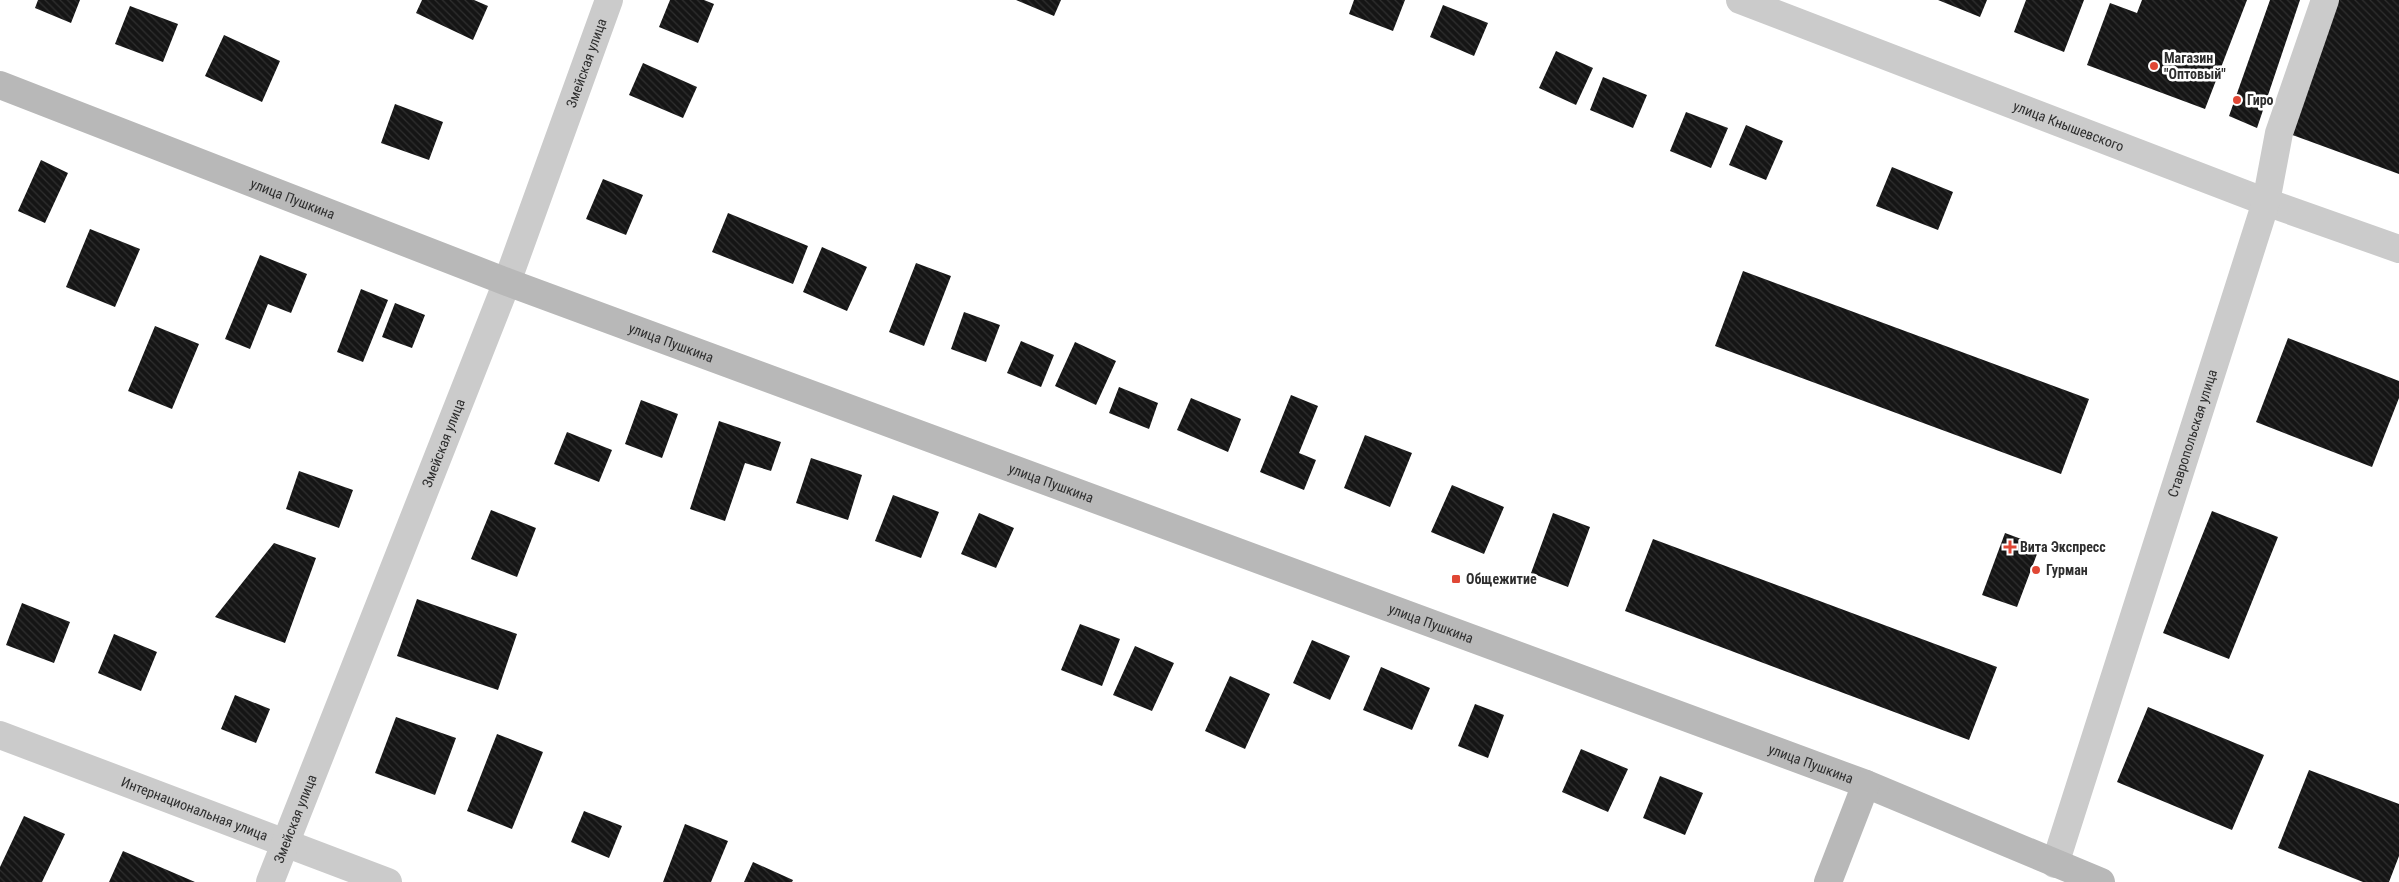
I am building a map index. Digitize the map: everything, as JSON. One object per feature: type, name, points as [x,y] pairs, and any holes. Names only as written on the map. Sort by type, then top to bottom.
[{"type":"main road","name":"улица Пушкина","points":[[0,85],[507,282],[1866,784],[2101,882]]},
{"type":"main road","points":[[1828,882],[1866,784]]},
{"type":"street","name":"Змейская улица","points":[[270,882],[507,282],[609,0]]},
{"type":"street","name":"улица Кнышевского","points":[[1740,0],[2266,202],[2399,249]]},
{"type":"street","name":"Ставропольская улица","points":[[2055,864],[2266,202],[2279,133],[2325,0]]},
{"type":"street","name":"Интернациональная улица","points":[[0,735],[388,882]]},
{"type":"building","points":[[38,0],[80,0],[71,23],[35,8]]},
{"type":"building","points":[[422,0],[474,0],[488,6],[473,40],[416,13]]},
{"type":"building","points":[[670,0],[704,0],[714,4],[698,43],[659,27]]},
{"type":"building","points":[[1016,0],[1061,0],[1054,16]]},
{"type":"building","points":[[1354,0],[1405,0],[1393,31],[1349,14]]},
{"type":"building","points":[[1938,0],[1987,0],[1980,17]]},
{"type":"building","points":[[2026,0],[2084,0],[2064,52],[2014,32]]},
{"type":"building","points":[[2142,0],[2247,0],[2205,109],[2087,65],[2110,3],[2137,13]]},
{"type":"building","points":[[2270,0],[2300,0],[2257,128],[2229,116]]},
{"type":"building","points":[[2336,0],[2399,0],[2399,174],[2287,133]]},
{"type":"building","points":[[1443,5],[1488,23],[1474,56],[1430,37]]},
{"type":"building","points":[[130,6],[178,24],[163,62],[115,44]]},
{"type":"building","points":[[224,35],[280,61],[262,102],[205,76]]},
{"type":"building","points":[[1556,51],[1593,68],[1576,105],[1539,88]]},
{"type":"building","points":[[643,63],[697,87],[683,118],[629,95]]},
{"type":"building","points":[[1603,77],[1647,95],[1633,128],[1590,110]]},
{"type":"building","points":[[395,104],[443,122],[429,160],[381,143]]},
{"type":"building","points":[[1686,112],[1728,128],[1711,168],[1670,151]]},
{"type":"building","points":[[1746,125],[1783,141],[1766,180],[1729,165]]},
{"type":"building","points":[[41,160],[68,173],[45,223],[18,211]]},
{"type":"building","points":[[1892,167],[1953,192],[1938,230],[1876,206]]},
{"type":"building","points":[[603,179],[643,195],[626,235],[586,219]]},
{"type":"building","points":[[728,213],[808,246],[793,284],[712,252]]},
{"type":"building","points":[[90,229],[140,249],[115,307],[66,287]]},
{"type":"building","points":[[822,247],[867,267],[847,311],[803,292]]},
{"type":"building","points":[[260,255],[307,274],[291,313],[268,304],[250,349],[225,339]]},
{"type":"building","points":[[916,263],[951,276],[924,346],[889,332]]},
{"type":"building","points":[[1743,271],[2089,399],[2061,474],[1715,346]]},
{"type":"building","points":[[361,289],[388,300],[363,362],[337,352]]},
{"type":"building","points":[[395,303],[425,315],[412,348],[382,337]]},
{"type":"building","points":[[964,312],[1000,325],[986,362],[951,349]]},
{"type":"building","points":[[155,326],[199,344],[172,409],[128,391]]},
{"type":"building","points":[[2288,338],[2399,381],[2399,398],[2372,467],[2256,422]]},
{"type":"building","points":[[1021,341],[1054,355],[1041,387],[1007,373]]},
{"type":"building","points":[[1075,342],[1116,361],[1096,405],[1055,386]]},
{"type":"building","points":[[1119,387],[1158,403],[1149,429],[1109,413]]},
{"type":"building","points":[[1291,395],[1318,406],[1299,453],[1316,460],[1304,490],[1260,472]]},
{"type":"building","points":[[1191,398],[1241,419],[1228,452],[1177,430]]},
{"type":"building","points":[[641,400],[678,414],[662,458],[625,444]]},
{"type":"building","points":[[719,421],[781,442],[771,471],[745,463],[725,521],[690,509]]},
{"type":"building","points":[[567,432],[612,450],[599,482],[554,464]]},
{"type":"building","points":[[1365,435],[1412,453],[1390,507],[1344,488]]},
{"type":"building","points":[[811,458],[862,475],[848,520],[796,503]]},
{"type":"building","points":[[299,471],[353,490],[339,528],[286,509]]},
{"type":"building","points":[[1452,485],[1504,507],[1484,554],[1431,532]]},
{"type":"building","points":[[893,495],[939,512],[921,558],[875,541]]},
{"type":"building","points":[[491,510],[536,528],[517,577],[471,559]]},
{"type":"building","points":[[2212,511],[2278,537],[2229,659],[2163,633]]},
{"type":"building","points":[[979,513],[1014,528],[996,568],[961,554]]},
{"type":"building","points":[[1553,513],[1590,527],[1568,587],[1531,573]]},
{"type":"building","points":[[2005,533],[2040,546],[2017,607],[1982,595]]},
{"type":"building","points":[[1653,539],[1997,667],[1969,740],[1625,611]]},
{"type":"building","points":[[274,543],[316,558],[285,643],[215,617]]},
{"type":"building","points":[[417,599],[517,634],[498,690],[397,656]]},
{"type":"building","points":[[22,603],[70,622],[54,663],[6,645]]},
{"type":"building","points":[[1080,624],[1120,639],[1102,686],[1061,670]]},
{"type":"building","points":[[114,634],[157,652],[141,691],[98,673]]},
{"type":"building","points":[[1312,640],[1350,656],[1330,700],[1293,683]]},
{"type":"building","points":[[1135,646],[1174,663],[1152,711],[1113,695]]},
{"type":"building","points":[[1381,667],[1430,688],[1412,730],[1363,710]]},
{"type":"building","points":[[1230,676],[1270,694],[1245,749],[1205,731]]},
{"type":"building","points":[[235,695],[270,709],[256,743],[221,729]]},
{"type":"building","points":[[1475,704],[1504,715],[1488,758],[1458,746]]},
{"type":"building","points":[[2148,707],[2264,755],[2232,830],[2117,782]]},
{"type":"building","points":[[396,717],[456,738],[435,795],[375,773]]},
{"type":"building","points":[[497,734],[543,752],[512,829],[467,811]]},
{"type":"building","points":[[1581,749],[1628,769],[1608,812],[1562,792]]},
{"type":"building","points":[[2309,770],[2399,804],[2399,856],[2389,882],[2363,882],[2278,848]]},
{"type":"building","points":[[1660,776],[1703,793],[1685,835],[1643,818]]},
{"type":"building","points":[[584,811],[622,826],[609,858],[571,842]]},
{"type":"building","points":[[24,816],[65,834],[42,882],[0,882],[0,867]]},
{"type":"building","points":[[685,824],[728,841],[711,882],[663,882]]},
{"type":"building","points":[[123,851],[195,882],[109,882]]},
{"type":"building","points":[[753,862],[793,880],[792,882],[744,882]]},
{"type":"place","name":"Магазин \"Оптовый\"","points":[[2154,66]]},
{"type":"place","name":"Гиро","points":[[2237,100]]},
{"type":"place","name":"Вита Экспресс","points":[[2010,547]]},
{"type":"place","name":"Гурман","points":[[2036,570]]},
{"type":"place","name":"Общежитие","points":[[1456,579]]}]
